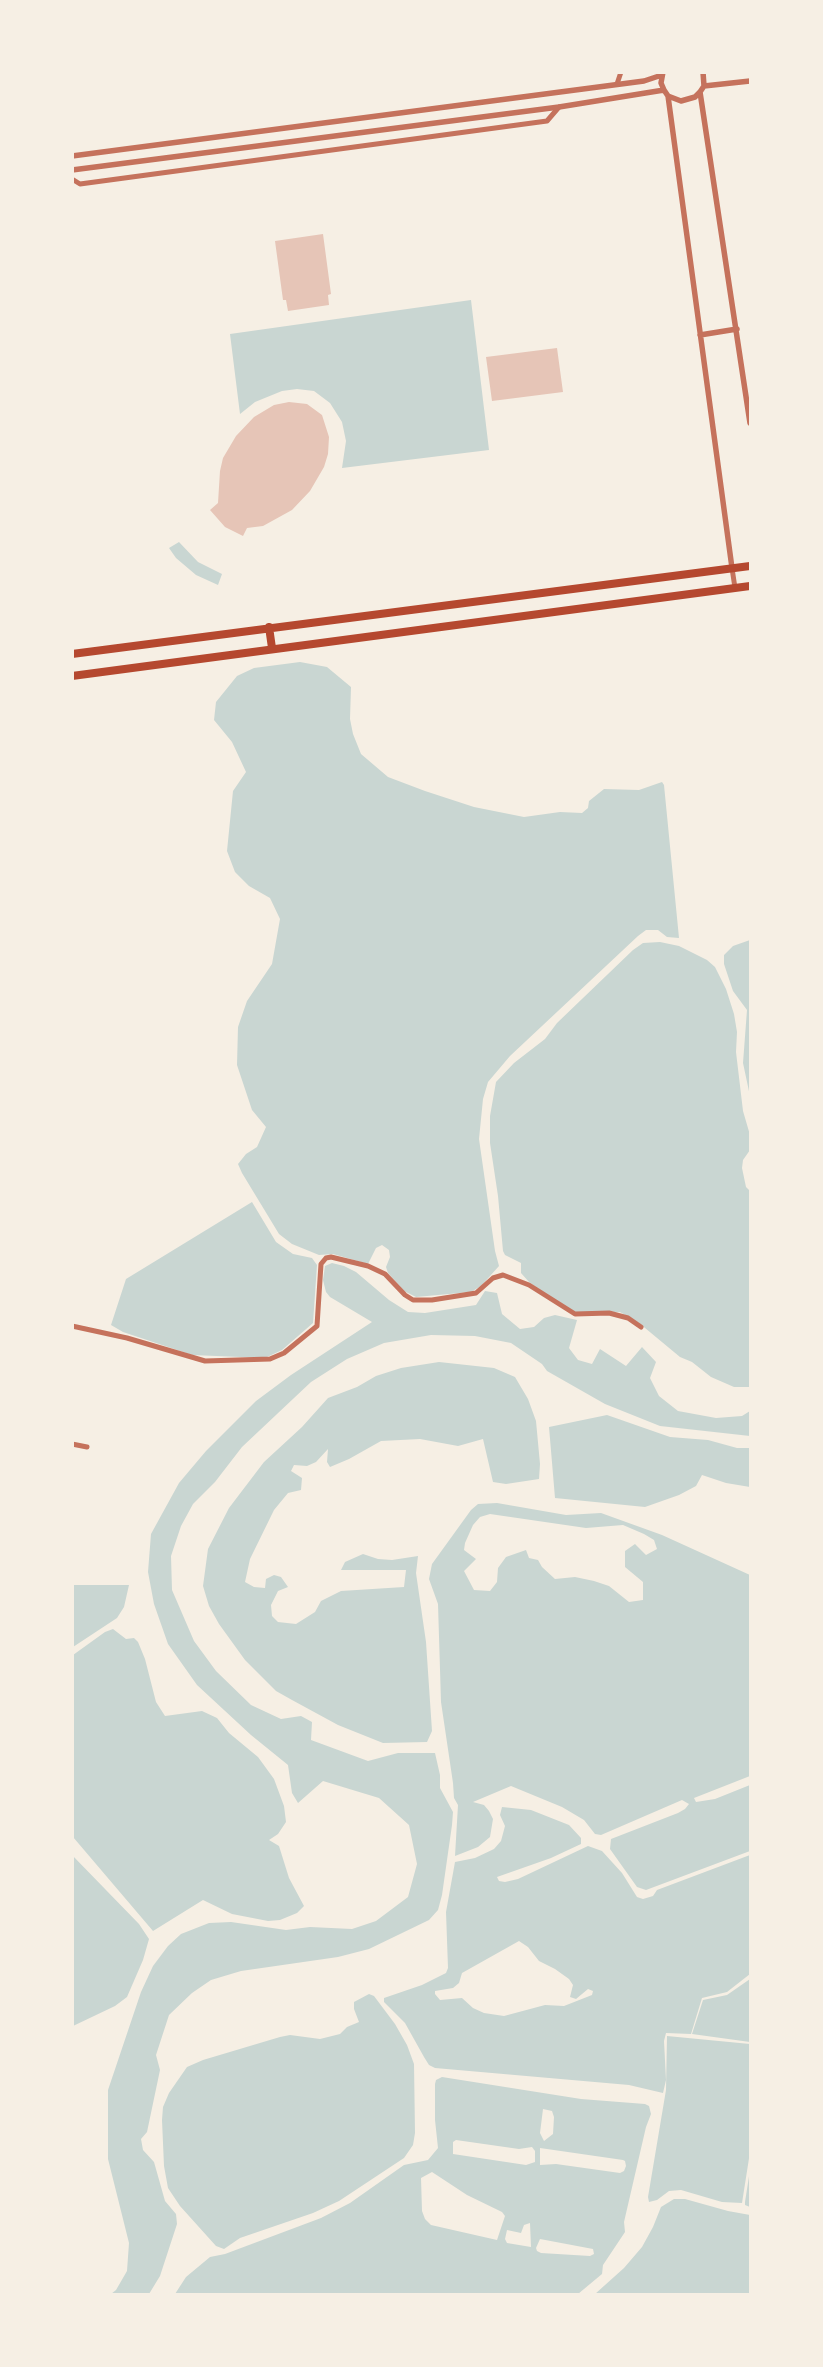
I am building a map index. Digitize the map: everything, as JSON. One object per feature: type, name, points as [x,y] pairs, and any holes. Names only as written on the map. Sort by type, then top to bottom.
[{"type":"highway","points":[[72,654],[750,566]]},
{"type":"highway","points":[[72,676],[750,586]]},
{"type":"highway","points":[[269,627],[272,648]]},
{"type":"street","points":[[616,84],[621,72]]},
{"type":"street","points":[[668,96],[681,101],[689,100],[700,92],[704,86],[703,72]]},
{"type":"street","points":[[72,156],[644,81],[662,74],[664,90],[668,96],[735,588]]},
{"type":"street","points":[[704,86],[750,81]]},
{"type":"street","points":[[72,170],[559,108],[664,90]]},
{"type":"street","points":[[700,92],[750,422]]},
{"type":"street","points":[[72,179],[80,184],[547,121],[559,108]]},
{"type":"street","points":[[290,128],[292,142]]},
{"type":"street","points":[[700,335],[736,329]]},
{"type":"street","points":[[72,1326],[127,1338],[205,1361],[270,1360],[284,1354],[317,1326],[321,1264],[326,1258],[331,1257],[368,1266],[384,1274],[405,1295],[414,1300],[432,1300],[476,1293],[494,1278],[503,1275],[529,1285],[575,1314],[609,1313],[628,1318],[641,1327]]},
{"type":"street","points":[[72,1444],[87,1447]]},
{"type":"shaded area","points":[[471,300],[489,450],[342,468],[346,441],[342,422],[330,403],[314,391],[297,389],[282,391],[255,402],[240,414],[230,334]]},
{"type":"shaded area","points":[[179,542],[198,562],[222,574],[218,585],[196,575],[176,558],[169,548]]},
{"type":"shaded area","points":[[300,662],[327,667],[351,687],[350,719],[353,734],[361,754],[388,777],[425,791],[474,807],[524,817],[560,812],[582,813],[588,808],[589,801],[604,789],[639,790],[662,782],[664,785],[679,938],[667,937],[658,930],[646,930],[638,936],[510,1056],[488,1082],[483,1099],[479,1139],[495,1251],[499,1266],[481,1286],[471,1292],[416,1297],[404,1291],[388,1273],[386,1267],[390,1257],[389,1250],[382,1245],[376,1248],[368,1264],[333,1254],[319,1255],[292,1244],[279,1234],[238,1164],[246,1154],[257,1147],[266,1127],[252,1110],[237,1065],[238,1027],[247,1001],[272,964],[280,919],[270,898],[249,886],[235,872],[227,851],[233,791],[246,772],[232,742],[214,720],[216,702],[237,676],[254,668]]},
{"type":"shaded area","points":[[750,940],[750,1096],[743,1063],[747,1010],[733,991],[724,964],[724,955],[733,946]]},
{"type":"shaded area","points":[[660,942],[679,946],[707,960],[715,967],[726,989],[734,1014],[737,1032],[736,1052],[743,1111],[750,1135],[750,1150],[743,1160],[742,1168],[746,1187],[750,1191],[750,1387],[734,1387],[711,1377],[692,1362],[680,1357],[639,1323],[620,1312],[577,1313],[568,1310],[529,1282],[521,1273],[521,1263],[505,1255],[503,1251],[498,1196],[490,1143],[490,1116],[496,1082],[514,1063],[545,1039],[557,1023],[633,950],[643,943]]},
{"type":"shaded area","points":[[252,1202],[276,1242],[293,1254],[312,1258],[317,1265],[313,1323],[282,1350],[265,1358],[192,1355],[123,1332],[111,1325],[126,1279]]},
{"type":"shaded area","points":[[332,1263],[356,1272],[389,1300],[408,1312],[425,1313],[476,1305],[485,1291],[497,1293],[502,1314],[520,1329],[534,1327],[544,1318],[555,1315],[577,1320],[569,1348],[578,1360],[592,1364],[600,1349],[626,1366],[642,1347],[656,1362],[650,1378],[659,1396],[678,1411],[716,1418],[742,1416],[750,1411],[750,1436],[660,1426],[605,1404],[547,1371],[542,1364],[511,1343],[475,1336],[431,1335],[384,1343],[347,1359],[311,1382],[242,1447],[215,1482],[193,1504],[181,1526],[171,1556],[172,1590],[194,1641],[216,1671],[251,1705],[281,1719],[301,1716],[312,1722],[311,1740],[368,1761],[398,1753],[435,1753],[440,1775],[440,1788],[453,1812],[452,1825],[442,1895],[438,1910],[429,1920],[369,1949],[338,1957],[241,1971],[211,1980],[192,1993],[169,2015],[156,2055],[160,2070],[147,2132],[141,2139],[143,2150],[154,2162],[165,2201],[176,2214],[177,2224],[160,2276],[149,2294],[111,2294],[116,2290],[127,2271],[129,2243],[108,2159],[108,2090],[141,1992],[153,1966],[168,1946],[181,1934],[209,1923],[231,1922],[286,1930],[310,1927],[352,1929],[376,1921],[408,1897],[417,1864],[409,1825],[379,1798],[323,1781],[298,1803],[292,1793],[288,1765],[251,1735],[197,1685],[168,1644],[154,1604],[148,1572],[151,1534],[179,1483],[206,1451],[256,1401],[291,1375],[372,1322],[330,1297],[326,1292],[323,1280],[325,1266]]},
{"type":"shaded area","points":[[439,1362],[494,1368],[515,1377],[528,1399],[536,1421],[540,1464],[539,1479],[506,1484],[493,1482],[483,1439],[458,1446],[420,1439],[381,1441],[349,1459],[330,1467],[327,1462],[328,1449],[316,1462],[307,1466],[294,1465],[291,1471],[302,1478],[301,1490],[288,1493],[274,1510],[250,1559],[245,1582],[254,1587],[265,1588],[266,1579],[274,1575],[281,1577],[288,1587],[278,1591],[271,1605],[272,1616],[278,1622],[296,1624],[315,1612],[321,1601],[341,1591],[404,1587],[406,1570],[341,1570],[345,1562],[363,1554],[378,1559],[392,1560],[418,1556],[416,1573],[426,1642],[432,1731],[427,1742],[383,1743],[338,1725],[276,1691],[245,1660],[219,1624],[209,1606],[203,1586],[208,1549],[229,1508],[264,1462],[302,1427],[328,1398],[357,1387],[376,1376],[401,1368]]},
{"type":"shaded area","points":[[607,1415],[670,1437],[708,1440],[737,1448],[750,1448],[750,1487],[726,1483],[702,1475],[696,1486],[679,1495],[645,1507],[555,1498],[549,1427]]},
{"type":"shaded area","points":[[497,1503],[566,1515],[601,1513],[662,1535],[750,1575],[750,1776],[694,1798],[696,1802],[715,1799],[750,1785],[750,1851],[646,1890],[637,1887],[610,1849],[611,1839],[678,1813],[689,1804],[682,1800],[601,1835],[595,1834],[584,1820],[562,1807],[511,1786],[473,1802],[484,1805],[493,1819],[490,1837],[478,1847],[455,1856],[458,1805],[454,1798],[441,1702],[438,1604],[429,1579],[432,1564],[471,1510],[478,1504]],"holes":[[[490,1514],[586,1528],[623,1525],[654,1540],[657,1549],[646,1555],[635,1544],[625,1551],[625,1567],[643,1582],[643,1600],[629,1602],[609,1586],[594,1581],[575,1577],[555,1579],[542,1567],[538,1560],[529,1558],[526,1550],[506,1557],[498,1568],[497,1582],[490,1591],[474,1590],[464,1571],[476,1559],[464,1550],[473,1525],[480,1517]]]},
{"type":"shaded area","points":[[73,1585],[129,1585],[124,1607],[117,1618],[73,1647]]},
{"type":"shaded area","points":[[113,1629],[126,1639],[134,1638],[138,1642],[145,1659],[156,1702],[165,1716],[202,1711],[217,1718],[229,1733],[258,1757],[274,1779],[284,1806],[286,1822],[278,1834],[269,1840],[279,1846],[289,1878],[304,1906],[297,1913],[280,1920],[268,1921],[232,1914],[203,1900],[153,1931],[73,1837],[73,1655],[105,1632]]},
{"type":"shaded area","points":[[502,1807],[531,1810],[569,1825],[581,1838],[581,1844],[551,1858],[497,1877],[499,1881],[505,1882],[518,1879],[588,1846],[602,1851],[622,1873],[637,1897],[643,1899],[653,1896],[657,1890],[750,1855],[750,1974],[727,1992],[702,1998],[691,2034],[666,2033],[664,2041],[666,2080],[663,2093],[629,2085],[435,2068],[429,2065],[405,2023],[384,2002],[384,1998],[422,1985],[446,1973],[448,1968],[446,1912],[455,1862],[475,1858],[494,1849],[501,1841],[505,1826],[500,1815]],"holes":[[[519,1941],[528,1947],[539,1961],[569,1979],[573,1985],[570,1997],[576,1999],[588,1989],[593,1991],[592,1995],[564,2006],[545,2005],[504,2016],[484,2013],[473,2008],[462,1998],[440,2000],[435,1994],[435,1991],[453,1988],[459,1983],[462,1973]]]},
{"type":"shaded area","points":[[72,1855],[139,1924],[149,1939],[143,1960],[127,1997],[115,2006],[73,2026]]},
{"type":"shaded area","points":[[750,1979],[750,2042],[692,2034],[703,2000],[727,1995]]},
{"type":"shaded area","points":[[369,1994],[374,1996],[395,2024],[407,2045],[414,2064],[415,2133],[413,2145],[404,2158],[339,2201],[313,2213],[240,2238],[224,2249],[216,2246],[180,2206],[168,2188],[164,2166],[162,2120],[163,2107],[169,2093],[187,2067],[203,2060],[290,2035],[320,2039],[340,2034],[347,2027],[359,2022],[354,2009],[354,2002]]},
{"type":"shaded area","points":[[667,2036],[750,2044],[750,2152],[742,2203],[722,2202],[681,2190],[669,2191],[657,2200],[649,2202],[648,2197],[666,2090]]},
{"type":"shaded area","points":[[442,2077],[581,2099],[645,2104],[649,2106],[651,2114],[646,2127],[624,2222],[625,2232],[603,2265],[602,2274],[578,2294],[175,2294],[186,2277],[210,2257],[225,2254],[321,2218],[350,2203],[404,2165],[428,2160],[438,2148],[435,2120],[436,2080]],"holes":[[[543,2109],[552,2111],[554,2117],[553,2134],[544,2141],[540,2133]],[[456,2140],[519,2149],[532,2147],[535,2151],[535,2162],[526,2165],[453,2154],[453,2142]],[[540,2148],[623,2160],[626,2166],[624,2171],[620,2173],[556,2164],[540,2165]],[[432,2172],[467,2195],[502,2212],[505,2216],[497,2240],[431,2225],[425,2219],[422,2211],[421,2178]],[[530,2223],[531,2247],[507,2243],[505,2239],[507,2230],[521,2233],[524,2225]],[[540,2239],[593,2249],[594,2254],[590,2256],[541,2253],[536,2248]]]},
{"type":"shaded area","points":[[750,2170],[750,2207],[745,2205],[745,2202]]},
{"type":"shaded area","points":[[674,2199],[685,2199],[750,2215],[750,2294],[595,2294],[624,2268],[642,2247],[661,2207]]},
{"type":"building","points":[[323,234],[331,294],[328,295],[329,305],[288,311],[286,300],[283,300],[275,241]]},
{"type":"building","points":[[557,348],[563,392],[492,401],[486,357]]},
{"type":"building","points":[[289,402],[307,404],[322,415],[329,437],[328,454],[324,467],[310,491],[292,510],[263,526],[247,528],[243,536],[225,527],[210,510],[218,503],[220,471],[223,458],[236,436],[254,417],[274,405]]}]
